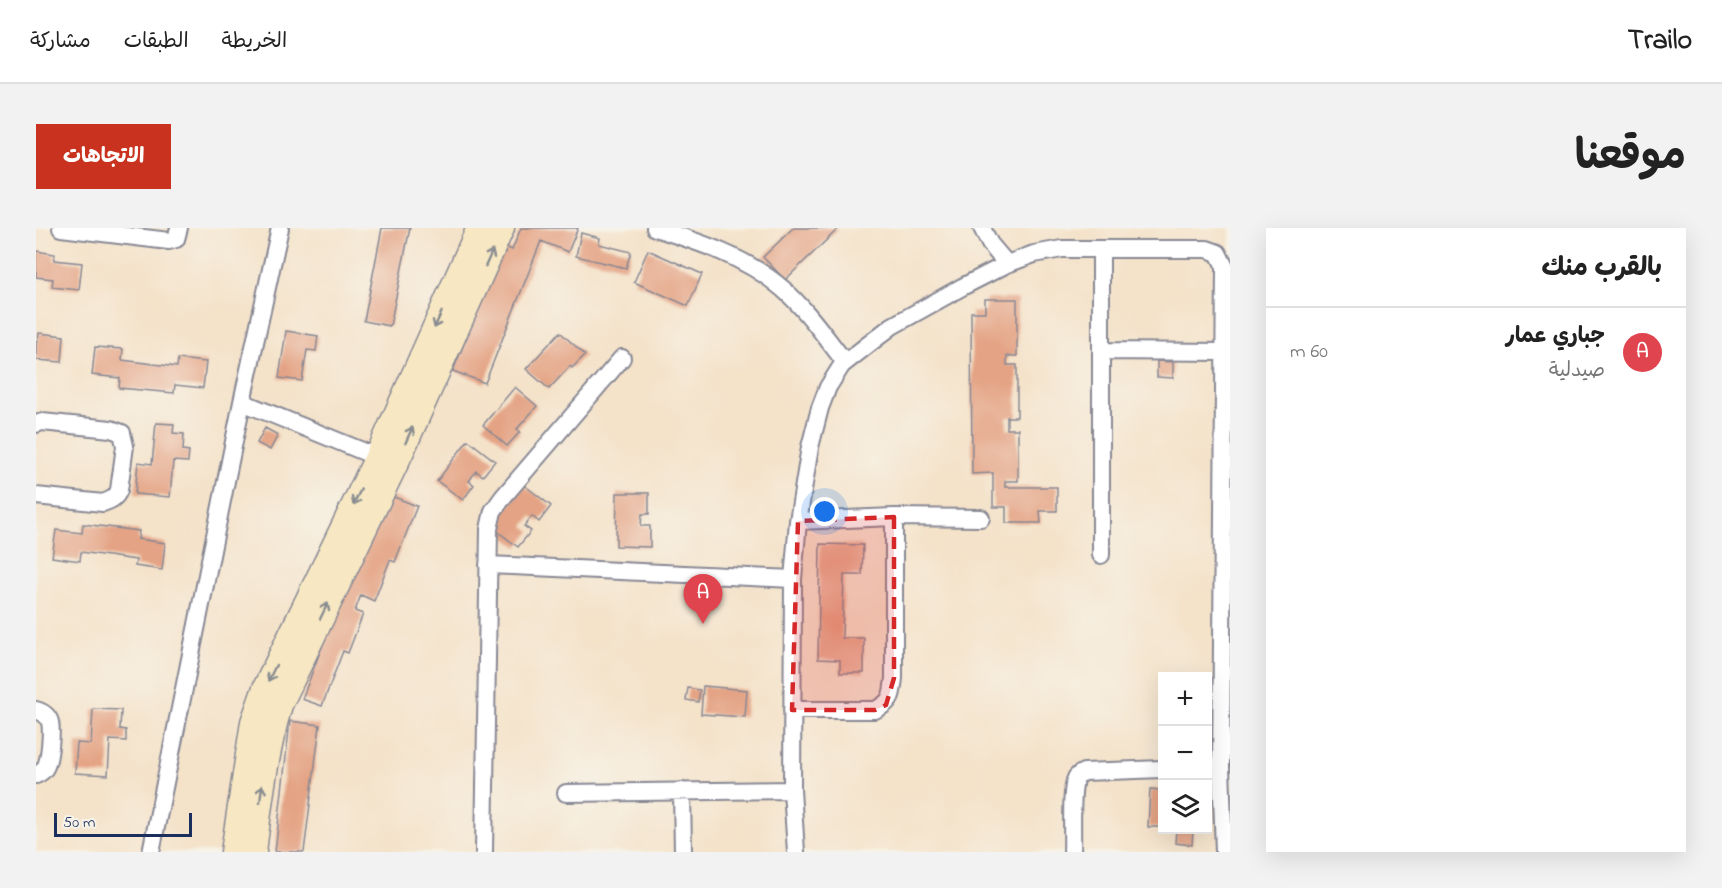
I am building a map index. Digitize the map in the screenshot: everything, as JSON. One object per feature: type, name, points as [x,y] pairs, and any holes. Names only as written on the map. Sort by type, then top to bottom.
[{"type":"street","points":[[72,229],[170,241],[176,239],[178,228]]},
{"type":"street","points":[[151,852],[242,402],[280,228]]},
{"type":"street","points":[[233,852],[249,741],[265,688],[377,457],[479,228]]},
{"type":"street","points":[[254,852],[262,779],[270,737],[280,705],[400,453],[502,228]]},
{"type":"street","points":[[655,228],[684,237],[756,269],[783,289],[846,362]]},
{"type":"street","points":[[982,228],[990,244],[1007,264]]},
{"type":"street","points":[[796,852],[792,790],[792,710],[793,579],[798,521],[810,447],[820,408],[828,387],[842,365],[892,326],[962,286],[1007,264],[1034,254],[1062,249],[1207,249],[1218,253],[1225,267],[1226,547],[1214,767],[1224,852]]},
{"type":"street","points":[[1101,249],[1101,555]]},
{"type":"street","points":[[1101,351],[1225,352]]},
{"type":"street","points":[[484,852],[489,529],[494,511],[502,496],[622,358]]},
{"type":"street","points":[[242,402],[377,457]]},
{"type":"street","points":[[36,424],[42,422],[111,429],[122,433],[125,446],[119,490],[111,500],[103,503],[36,496]]},
{"type":"street","points":[[798,521],[894,517],[981,518]]},
{"type":"street","points":[[792,710],[875,710],[886,705],[892,695],[894,678],[894,517]]},
{"type":"street","points":[[488,565],[793,579]]},
{"type":"street","points":[[36,710],[43,712],[49,720],[51,734],[47,765],[41,773],[36,775]]},
{"type":"street","points":[[1072,852],[1073,795],[1078,775],[1084,772],[1158,769]]},
{"type":"street","points":[[566,793],[792,790]]},
{"type":"street","points":[[682,791],[683,852]]},
{"type":"highlighted area","points":[[894,517],[894,678],[886,705],[875,710],[792,710],[798,521]]},
{"type":"building","points":[[382,228],[410,228],[390,326],[364,321]]},
{"type":"building","points":[[521,228],[578,228],[568,252],[541,241],[485,383],[453,371],[503,246],[512,250]]},
{"type":"building","points":[[793,228],[839,228],[785,280],[763,257]]},
{"type":"building","points":[[581,233],[600,238],[599,244],[631,252],[626,268],[576,256]]},
{"type":"building","points":[[648,250],[702,274],[688,306],[634,282]]},
{"type":"building","points":[[36,251],[55,254],[54,260],[82,263],[79,290],[52,287],[53,279],[36,277]]},
{"type":"building","points":[[985,299],[1017,299],[1017,356],[1007,356],[1007,365],[1017,365],[1017,417],[1007,417],[1007,429],[1018,429],[1018,481],[1005,481],[1005,487],[1057,487],[1057,511],[1040,511],[1041,523],[1006,523],[1006,507],[993,507],[993,473],[972,474],[971,312],[985,312]]},
{"type":"building","points":[[286,331],[318,336],[316,351],[307,350],[302,381],[279,378]]},
{"type":"building","points":[[560,332],[585,355],[572,368],[570,366],[549,389],[526,369]]},
{"type":"building","points":[[39,333],[64,336],[62,362],[36,360],[36,341],[38,341]]},
{"type":"building","points":[[95,347],[123,349],[122,360],[177,367],[178,359],[206,362],[203,388],[175,385],[174,393],[119,388],[120,378],[92,375]]},
{"type":"building","points":[[1157,361],[1173,362],[1173,378],[1157,377]]},
{"type":"building","points":[[515,387],[537,406],[517,429],[520,432],[507,446],[483,425]]},
{"type":"building","points":[[156,423],[174,424],[173,433],[184,434],[183,450],[189,451],[188,462],[173,461],[170,497],[135,494],[138,462],[152,464]]},
{"type":"building","points":[[265,428],[278,435],[270,450],[257,443]]},
{"type":"building","points":[[468,440],[495,461],[483,476],[476,471],[469,481],[474,485],[463,500],[437,481]]},
{"type":"building","points":[[524,485],[551,506],[539,522],[532,516],[524,526],[531,531],[518,547],[492,527]]},
{"type":"building","points":[[381,492],[417,506],[395,562],[390,560],[374,601],[361,595],[355,611],[363,614],[348,653],[343,651],[322,706],[302,699]]},
{"type":"building","points":[[617,493],[649,493],[649,514],[642,514],[641,526],[650,526],[650,547],[616,546]]},
{"type":"building","points":[[83,524],[139,531],[138,539],[165,543],[162,570],[135,566],[136,560],[81,552],[80,561],[52,557],[56,530],[82,533]]},
{"type":"building","points":[[820,544],[863,545],[862,575],[844,575],[842,638],[864,638],[864,673],[840,673],[840,660],[818,659]]},
{"type":"building","points":[[703,686],[747,690],[745,717],[701,714]]},
{"type":"building","points":[[688,688],[700,690],[698,702],[686,700]]},
{"type":"building","points":[[93,709],[121,710],[120,729],[126,730],[126,741],[110,740],[108,775],[75,773],[77,743],[91,744]]},
{"type":"building","points":[[290,721],[320,725],[304,852],[275,852]]},
{"type":"building","points":[[1150,789],[1158,790],[1158,827],[1148,827]]},
{"type":"building","points":[[1176,834],[1193,834],[1192,845],[1175,843]]},
{"type":"place","name":"جباري عمار","points":[[703,624]]}]
